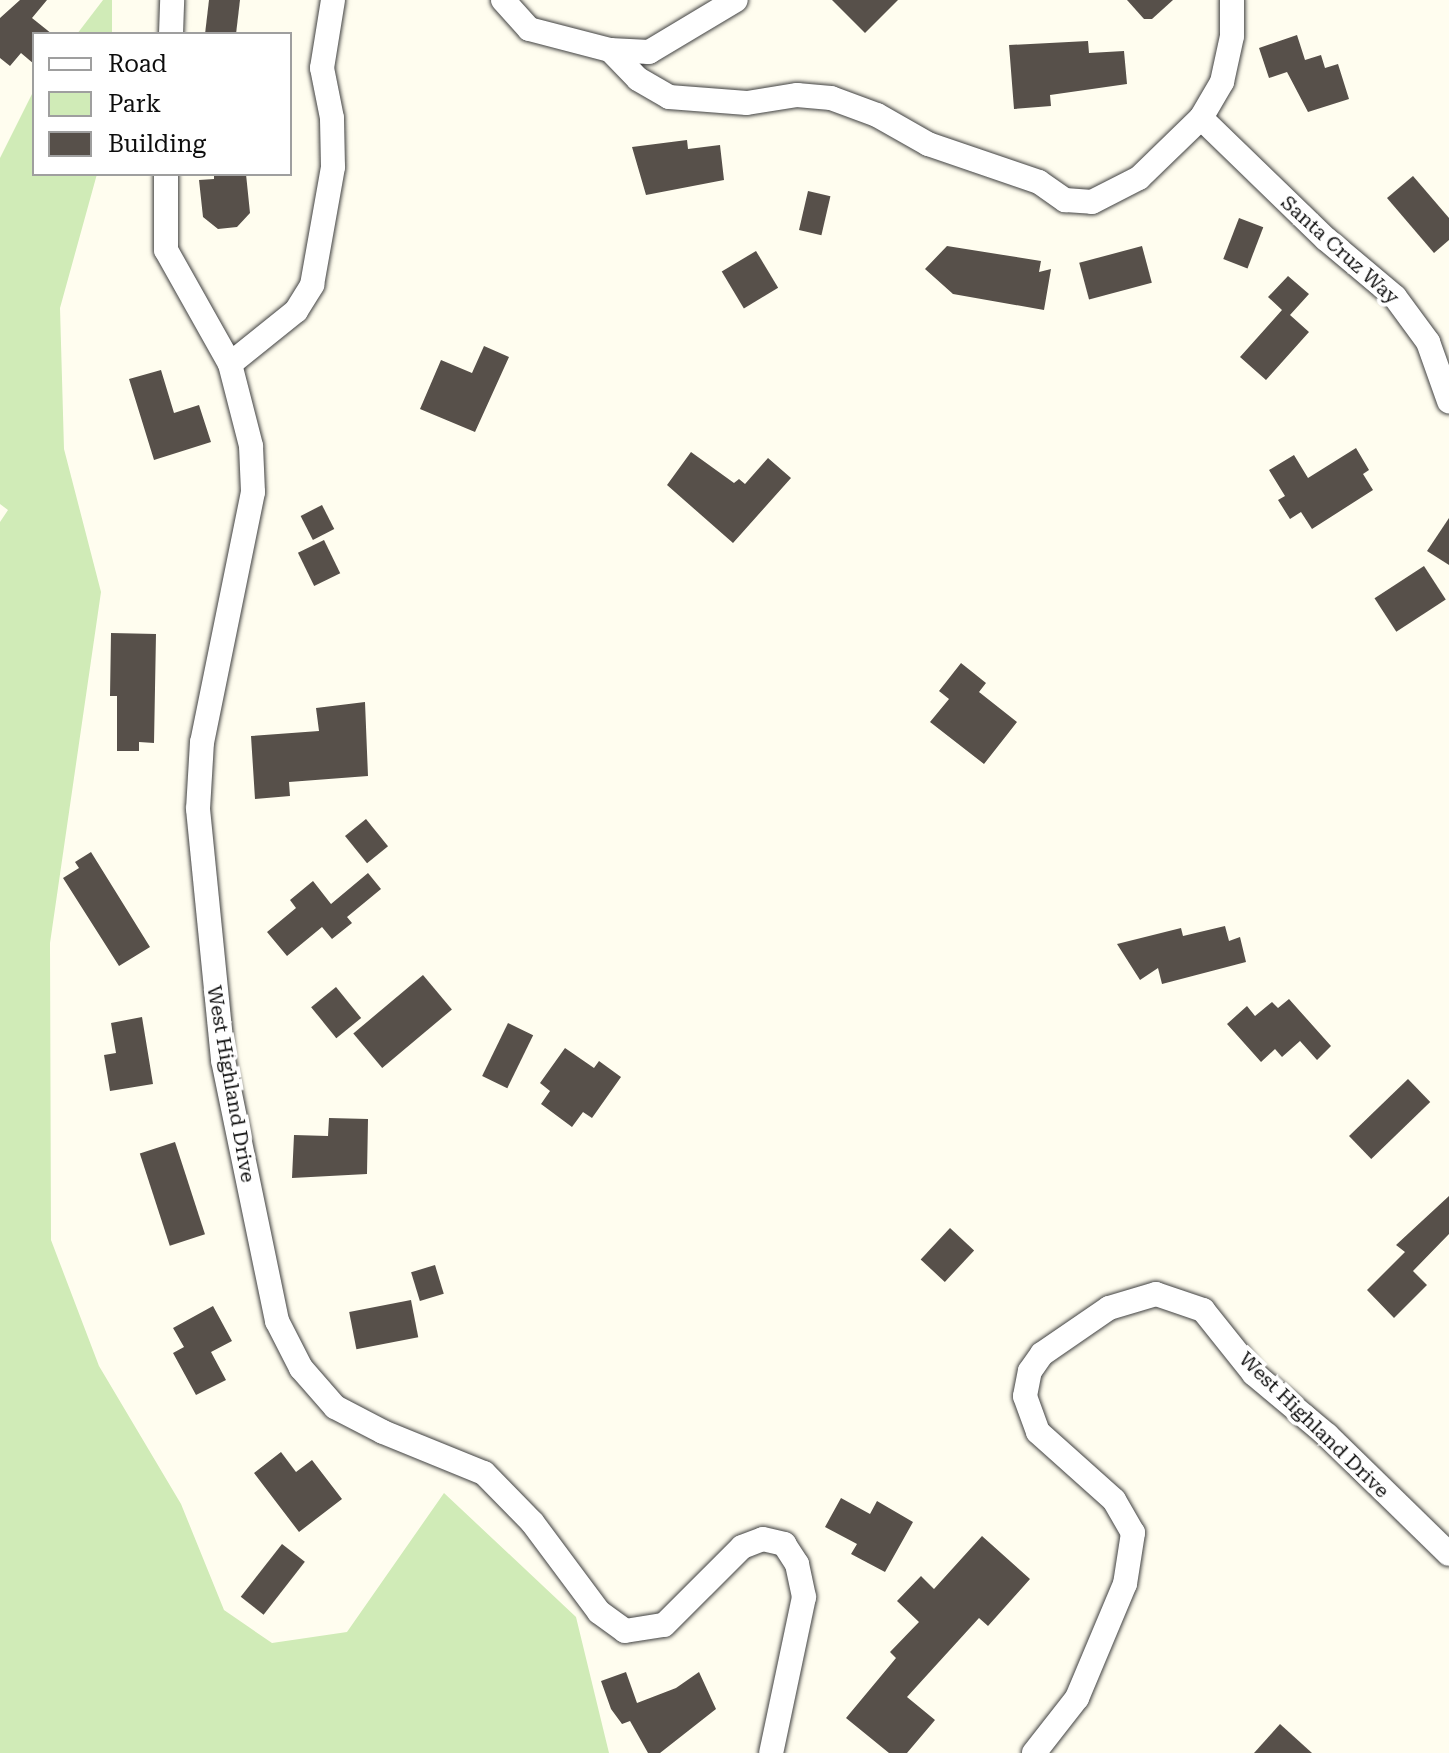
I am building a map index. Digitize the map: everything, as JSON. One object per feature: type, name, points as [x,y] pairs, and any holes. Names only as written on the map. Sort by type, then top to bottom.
[{"type":"street","points":[[171,32],[172,0]]},
{"type":"street","points":[[166,176],[166,250],[230,364],[296,311],[312,285],[333,167],[332,118],[322,68],[333,0]]},
{"type":"street","points":[[503,0],[529,29],[610,50],[649,52],[736,0]]},
{"type":"street","points":[[610,50],[638,79],[669,97],[747,103],[797,95],[831,98],[877,115],[928,144],[1039,182],[1065,200],[1092,202],[1117,193],[1201,118],[1222,82],[1232,36],[1232,0]]},
{"type":"street","name":"Santa Cruz Way","points":[[1201,118],[1326,239],[1395,297],[1428,342],[1449,401]]},
{"type":"street","name":"West Highland Drive","points":[[230,364],[247,420],[253,492],[202,742],[200,838],[223,1060],[277,1321],[301,1368],[335,1407],[383,1432],[484,1473],[532,1522],[599,1612],[625,1631],[664,1625],[742,1547],[763,1539],[784,1544],[797,1564],[804,1597],[771,1753]]},
{"type":"street","name":"West Highland Drive","points":[[1034,1753],[1077,1698],[1125,1584],[1133,1533],[1114,1500],[1038,1432],[1025,1396],[1030,1371],[1042,1354],[1109,1308],[1156,1294],[1203,1310],[1254,1374],[1327,1435],[1449,1554]]},
{"type":"green space","points":[[103,0],[112,0],[112,32],[79,32]]},
{"type":"green space","points":[[32,94],[32,176],[96,176],[60,308],[64,449],[101,592],[50,943],[51,1240],[99,1366],[181,1504],[224,1610],[272,1643],[347,1632],[444,1493],[576,1617],[609,1753],[0,1753],[0,522],[8,510],[0,504],[0,158]]},
{"type":"building","points":[[20,0],[47,0],[32,18],[50,32],[32,32],[32,62],[21,53],[10,66],[0,58],[0,18]]},
{"type":"building","points":[[209,0],[240,0],[236,32],[205,32]]},
{"type":"building","points":[[832,0],[898,0],[865,33]]},
{"type":"building","points":[[1127,0],[1173,0],[1152,19],[1144,19]]},
{"type":"building","points":[[1297,35],[1305,60],[1321,55],[1325,68],[1338,64],[1349,99],[1308,112],[1287,72],[1269,78],[1259,48]]},
{"type":"building","points":[[1088,41],[1089,53],[1124,51],[1127,84],[1050,95],[1051,106],[1014,109],[1009,45]]},
{"type":"building","points":[[687,140],[688,149],[720,145],[724,180],[646,195],[632,147]]},
{"type":"building","points":[[214,176],[246,176],[250,213],[237,227],[218,229],[203,217],[199,180],[214,179]]},
{"type":"building","points":[[1413,176],[1449,218],[1449,240],[1434,253],[1387,198]]},
{"type":"building","points":[[808,191],[830,196],[821,235],[799,230]]},
{"type":"building","points":[[1239,218],[1263,227],[1248,268],[1223,259]]},
{"type":"building","points":[[947,246],[1041,261],[1039,272],[1051,269],[1044,310],[953,294],[925,269]]},
{"type":"building","points":[[1142,246],[1152,283],[1089,300],[1079,263]]},
{"type":"building","points":[[756,251],[778,288],[744,308],[722,272]]},
{"type":"building","points":[[1288,276],[1309,294],[1290,315],[1309,332],[1266,380],[1240,357],[1282,310],[1268,297]]},
{"type":"building","points":[[484,346],[509,357],[475,432],[420,409],[441,360],[472,373]]},
{"type":"building","points":[[161,370],[174,413],[199,405],[211,442],[154,460],[129,379]]},
{"type":"building","points":[[1356,448],[1369,470],[1363,474],[1373,490],[1312,529],[1301,512],[1290,519],[1278,500],[1285,496],[1269,470],[1294,455],[1308,478]]},
{"type":"building","points":[[691,452],[734,483],[739,479],[745,484],[768,458],[791,478],[733,543],[667,485]]},
{"type":"building","points":[[322,505],[334,529],[313,540],[301,516]]},
{"type":"building","points":[[1449,518],[1449,565],[1427,551]]},
{"type":"building","points":[[324,540],[340,573],[314,586],[298,553]]},
{"type":"building","points":[[1424,566],[1446,600],[1396,632],[1375,598]]},
{"type":"building","points":[[111,633],[156,634],[154,743],[139,742],[139,751],[117,751],[117,696],[110,696]]},
{"type":"building","points":[[961,663],[986,683],[979,692],[1017,722],[984,764],[930,722],[949,699],[939,691]]},
{"type":"building","points":[[365,702],[368,776],[289,782],[290,796],[255,799],[251,736],[319,731],[316,708]]},
{"type":"building","points":[[366,819],[388,846],[367,863],[345,836]]},
{"type":"building","points":[[91,852],[150,947],[119,966],[63,878],[79,868],[75,862]]},
{"type":"building","points":[[368,873],[381,889],[347,917],[352,923],[332,939],[322,927],[287,956],[267,932],[296,908],[290,900],[313,881],[331,904]]},
{"type":"building","points":[[1225,926],[1229,941],[1240,937],[1246,962],[1162,984],[1158,968],[1140,980],[1117,944],[1181,928],[1183,936]]},
{"type":"building","points":[[423,975],[452,1009],[382,1068],[353,1033]]},
{"type":"building","points":[[336,987],[361,1018],[336,1038],[311,1007]]},
{"type":"building","points":[[1289,999],[1331,1046],[1317,1060],[1300,1041],[1282,1057],[1275,1049],[1261,1062],[1227,1024],[1247,1006],[1255,1016],[1272,1002],[1278,1008]]},
{"type":"building","points":[[142,1017],[153,1084],[110,1091],[104,1055],[116,1053],[111,1023]]},
{"type":"building","points":[[508,1023],[533,1035],[507,1088],[482,1076]]},
{"type":"building","points":[[565,1048],[594,1068],[599,1061],[621,1077],[592,1118],[583,1112],[572,1127],[541,1104],[550,1091],[540,1083]]},
{"type":"building","points":[[1408,1079],[1430,1102],[1371,1159],[1349,1136]]},
{"type":"building","points":[[329,1118],[368,1119],[367,1174],[292,1178],[294,1135],[328,1136]]},
{"type":"building","points":[[175,1142],[205,1234],[170,1246],[140,1153]]},
{"type":"building","points":[[1449,1196],[1449,1234],[1413,1271],[1427,1285],[1394,1318],[1367,1290],[1405,1252],[1396,1245]]},
{"type":"building","points":[[950,1228],[974,1251],[945,1282],[921,1259]]},
{"type":"building","points":[[435,1265],[444,1294],[420,1301],[411,1272]]},
{"type":"building","points":[[411,1300],[418,1337],[356,1349],[349,1312]]},
{"type":"building","points":[[213,1306],[232,1341],[211,1352],[226,1380],[196,1395],[173,1353],[184,1347],[173,1328]]},
{"type":"building","points":[[281,1452],[296,1472],[312,1460],[342,1499],[299,1532],[254,1473]]},
{"type":"building","points":[[841,1498],[870,1514],[877,1501],[913,1522],[885,1572],[851,1554],[857,1544],[825,1527]]},
{"type":"building","points":[[982,1536],[1030,1579],[988,1626],[979,1618],[907,1697],[935,1720],[907,1753],[889,1753],[846,1718],[896,1658],[890,1652],[919,1622],[897,1601],[921,1576],[934,1589]]},
{"type":"building","points":[[282,1544],[305,1562],[264,1615],[241,1597]]},
{"type":"building","points":[[626,1672],[637,1703],[676,1688],[699,1672],[716,1709],[660,1753],[648,1753],[630,1721],[622,1724],[611,1709],[601,1681]]},
{"type":"building","points":[[1280,1724],[1312,1753],[1254,1753]]}]
